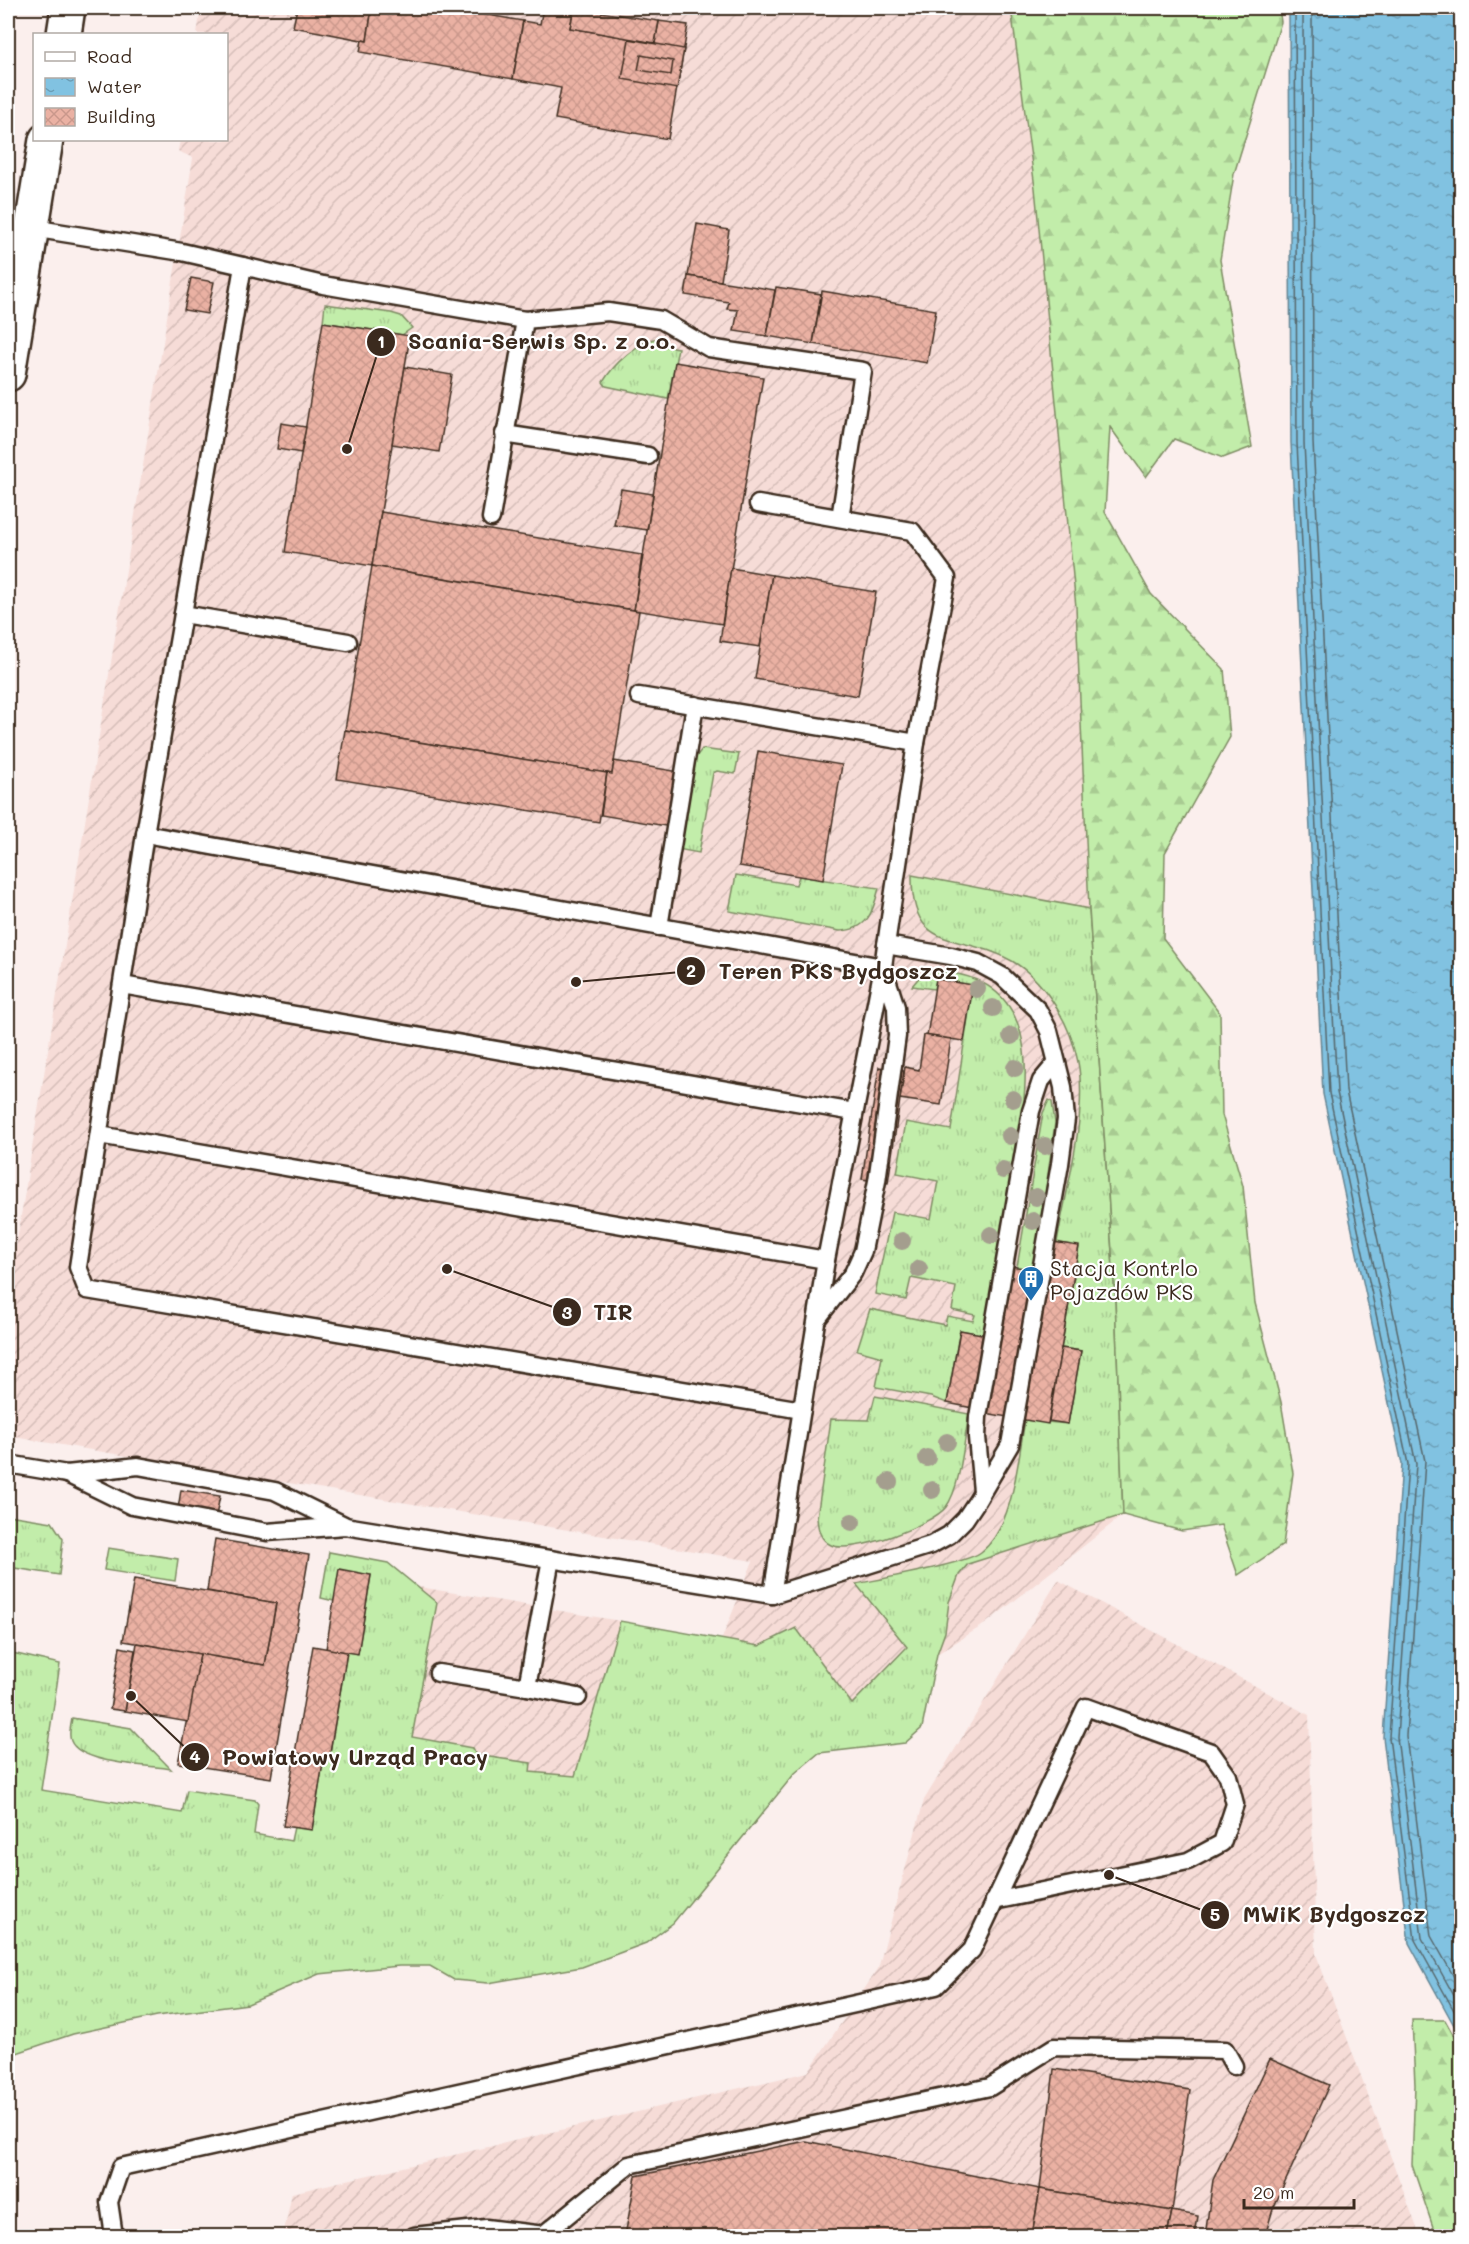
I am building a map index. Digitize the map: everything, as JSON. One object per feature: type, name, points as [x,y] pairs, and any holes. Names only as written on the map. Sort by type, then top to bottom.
[{"type":"street","points":[[64,33],[68,8]]},
{"type":"street","points":[[8,374],[46,141]]},
{"type":"lane","points":[[32,228],[182,252],[323,285],[525,320],[608,312],[661,320],[709,348],[863,371],[840,518]]},
{"type":"lane","points":[[243,266],[145,834],[78,1267],[87,1290],[802,1410]]},
{"type":"lane","points":[[491,518],[525,320]]},
{"type":"lane","points":[[504,434],[648,456]]},
{"type":"lane","points":[[758,504],[912,531],[947,578],[916,743],[883,967],[826,1260],[772,1595]]},
{"type":"lane","points":[[183,614],[348,642]]},
{"type":"lane","points":[[639,696],[916,743]]},
{"type":"lane","points":[[659,927],[695,705]]},
{"type":"lane","points":[[145,834],[883,967]]},
{"type":"lane","points":[[67,1474],[132,1506],[267,1532],[345,1526],[772,1595],[931,1545],[949,1534],[965,1519],[1000,1465],[1010,1445],[1066,1119],[1049,1031],[1038,1010],[1002,976],[978,963],[886,945]]},
{"type":"lane","points":[[816,1319],[853,1272],[863,1251],[877,1182],[897,1036],[896,1006],[883,967]]},
{"type":"lane","points":[[122,985],[854,1112]]},
{"type":"lane","points":[[982,1491],[977,1437],[978,1417],[1021,1168],[1031,1111],[1041,1081],[1056,1063]]},
{"type":"lane","points":[[99,1135],[826,1260]]},
{"type":"lane","points":[[8,1464],[67,1474],[138,1466],[275,1491],[345,1526]]},
{"type":"lane","points":[[528,1688],[551,1560]]},
{"type":"lane","points":[[438,1673],[578,1697]]},
{"type":"lane","points":[[114,2236],[109,2202],[121,2168],[936,1986],[972,1950],[994,1901],[1086,1707],[1211,1752],[1228,1776],[1235,1804],[1222,1843],[1188,1861],[994,1901]]},
{"type":"lane","points":[[414,2236],[486,2228],[551,2236],[629,2165],[990,2086],[1054,2047],[1225,2050],[1234,2066]]},
{"type":"shaded area","points":[[201,8],[1011,8],[1035,188],[1076,607],[1089,909],[1115,1297],[1123,1515],[985,1624],[937,1654],[907,1648],[852,1704],[796,1628],[759,1646],[721,1641],[753,1561],[8,1436],[8,1296],[193,158],[178,151],[180,141],[228,141],[228,33],[197,33]]},
{"type":"shaded area","points":[[1058,1580],[1309,1715],[1316,1954],[1420,2236],[283,2236],[292,2193],[808,2072],[878,1969],[924,1800]]},
{"type":"shaded area","points":[[384,1581],[620,1621],[573,1784],[347,1787]]},
{"type":"green space","points":[[1011,8],[1279,8],[1281,22],[1234,174],[1220,260],[1252,447],[1223,458],[1174,439],[1146,477],[1110,427],[1105,512],[1151,594],[1224,669],[1230,737],[1165,853],[1163,938],[1220,1013],[1222,1115],[1243,1186],[1255,1303],[1281,1402],[1293,1473],[1283,1545],[1238,1575],[1221,1525],[1182,1531],[1123,1515],[1115,1297],[1089,909],[1076,607],[1035,188]]},
{"type":"green space","points":[[325,304],[391,313],[401,316],[412,328],[402,335],[323,322]]},
{"type":"green space","points":[[659,338],[658,345],[678,348],[668,399],[606,386],[603,382],[607,375],[627,354],[643,343]]},
{"type":"green space","points":[[702,749],[739,754],[735,774],[717,771],[713,773],[699,853],[677,849],[692,762]]},
{"type":"green space","points":[[736,875],[796,885],[799,876],[879,888],[868,918],[857,927],[840,931],[729,911]]},
{"type":"green space","points":[[912,875],[1089,909],[1115,1297],[1123,1515],[968,1564],[959,1575],[949,1602],[945,1632],[937,1654],[922,1728],[905,1743],[819,1753],[795,1773],[673,1923],[646,1943],[582,1967],[488,1983],[454,1980],[430,1966],[399,1966],[319,1974],[248,2004],[157,2016],[73,2034],[8,2056],[8,1652],[60,1664],[41,1790],[182,1813],[187,1790],[255,1800],[258,1804],[254,1834],[291,1841],[294,1827],[312,1830],[324,1757],[329,1758],[347,1652],[358,1653],[371,1575],[340,1570],[334,1601],[321,1598],[329,1552],[388,1563],[437,1603],[412,1737],[472,1748],[476,1755],[531,1763],[530,1772],[575,1776],[620,1621],[759,1646],[796,1628],[852,1704],[907,1647],[856,1584],[922,1571],[972,1557],[992,1541],[1001,1526],[1013,1491],[1025,1420],[1068,1424],[1081,1351],[1061,1348],[1079,1247],[1057,1242],[1078,1128],[1080,1083],[1078,1062],[1069,1033],[1055,1005],[1024,969],[993,952],[942,937],[930,930],[920,918],[914,901]]},
{"type":"green space","points":[[930,971],[973,978],[1001,997],[1018,1024],[1025,1057],[1020,1132],[1003,1220],[987,1335],[960,1330],[947,1403],[931,1397],[876,1387],[882,1357],[857,1350],[870,1309],[945,1325],[947,1316],[973,1321],[975,1315],[952,1310],[956,1287],[911,1278],[906,1300],[875,1294],[892,1212],[931,1219],[938,1181],[897,1173],[906,1122],[951,1130],[973,985],[936,979],[934,989],[912,986],[922,974]]},
{"type":"green space","points":[[1049,1100],[1052,1102],[1055,1123],[1035,1270],[1017,1267],[1043,1113]]},
{"type":"green space","points":[[875,1396],[969,1414],[955,1488],[946,1507],[909,1530],[856,1546],[831,1545],[822,1537],[817,1518],[831,1419],[869,1420]]},
{"type":"green space","points":[[8,1515],[52,1522],[63,1539],[59,1575],[8,1567]]},
{"type":"green space","points":[[108,1548],[178,1559],[175,1581],[104,1570]]},
{"type":"green space","points":[[72,1718],[131,1728],[171,1769],[116,1762],[87,1755],[77,1749],[71,1741]]},
{"type":"green space","points":[[1412,2020],[1445,2020],[1461,2049],[1461,2236],[1436,2236],[1412,2165],[1415,2085]]},
{"type":"water","points":[[1289,8],[1461,8],[1461,2038],[1409,1943],[1383,1737],[1402,1464],[1323,1094],[1291,443]]},
{"type":"building","points":[[297,8],[372,8],[367,41],[293,27]]},
{"type":"building","points":[[372,8],[448,8],[523,21],[513,79],[360,52],[362,40],[367,41]]},
{"type":"building","points":[[543,8],[574,8],[570,28],[655,43],[659,21],[688,25],[668,139],[555,119],[561,88],[513,79],[523,21],[540,24]]},
{"type":"building","points":[[574,8],[659,21],[655,43],[570,28]]},
{"type":"building","points":[[629,39],[684,49],[677,89],[622,79]]},
{"type":"building","points":[[641,55],[673,61],[671,75],[638,70]]},
{"type":"building","points":[[697,224],[729,230],[721,281],[688,276]]},
{"type":"building","points":[[688,276],[775,290],[767,336],[734,331],[738,310],[727,309],[729,302],[685,295]]},
{"type":"building","points":[[191,278],[214,282],[207,314],[184,310]]},
{"type":"building","points":[[776,287],[821,294],[813,344],[767,336]]},
{"type":"building","points":[[822,291],[936,310],[927,363],[813,344]]},
{"type":"building","points":[[323,322],[410,336],[372,566],[285,552]]},
{"type":"building","points":[[675,362],[763,377],[722,624],[634,610]]},
{"type":"building","points":[[405,367],[452,375],[439,452],[392,444]]},
{"type":"building","points":[[281,423],[306,427],[301,453],[277,449]]},
{"type":"building","points":[[621,489],[653,494],[647,530],[614,525]]},
{"type":"building","points":[[381,512],[642,555],[634,610],[372,566]]},
{"type":"building","points":[[372,566],[639,611],[612,774],[345,730]]},
{"type":"building","points":[[731,568],[772,575],[760,647],[720,641]]},
{"type":"building","points":[[772,575],[876,592],[858,696],[755,679]]},
{"type":"building","points":[[345,730],[607,773],[599,822],[337,779]]},
{"type":"building","points":[[758,751],[842,765],[823,880],[739,866]]},
{"type":"building","points":[[614,761],[680,772],[671,827],[601,815],[607,773],[612,774]]},
{"type":"building","points":[[936,979],[973,985],[964,1041],[927,1036]]},
{"type":"building","points":[[924,1035],[951,1039],[941,1105],[900,1099],[905,1067],[919,1070]]},
{"type":"building","points":[[879,1067],[904,1071],[888,1183],[862,1179]]},
{"type":"building","name":"Stacja Kontrlo Pojazdów PKS","points":[[1040,1240],[1079,1246],[1048,1424],[973,1411],[999,1264],[1035,1270]]},
{"type":"building","points":[[960,1330],[987,1335],[973,1408],[947,1403]]},
{"type":"building","points":[[1061,1348],[1081,1351],[1068,1424],[1049,1421]]},
{"type":"building","points":[[181,1490],[220,1496],[216,1516],[178,1509]]},
{"type":"building","points":[[215,1539],[309,1555],[271,1778],[178,1763],[200,1654],[265,1665],[276,1603],[207,1591]]},
{"type":"building","points":[[339,1569],[371,1575],[358,1654],[326,1649]]},
{"type":"building","points":[[134,1579],[276,1603],[265,1665],[123,1641]]},
{"type":"building","points":[[137,1643],[200,1654],[188,1722],[125,1711]]},
{"type":"building","points":[[313,1646],[347,1652],[329,1758],[295,1753]]},
{"type":"building","points":[[120,1647],[135,1650],[125,1711],[110,1709]]},
{"type":"building","points":[[295,1753],[324,1757],[312,1830],[283,1826]]},
{"type":"building","points":[[1270,2059],[1329,2085],[1273,2209],[1265,2236],[1205,2236],[1213,2180]]},
{"type":"building","points":[[1054,2069],[1190,2090],[1172,2211],[1040,2189]]},
{"type":"building","points":[[806,2141],[1040,2189],[1032,2236],[625,2236],[636,2176]]},
{"type":"building","points":[[1040,2189],[1172,2211],[1167,2236],[1032,2236]]},
{"type":"building","points":[[1172,2211],[1198,2216],[1195,2236],[1167,2236]]},
{"type":"place","name":"Scania-Serwis Sp. z o.o.","points":[[347,449]]},
{"type":"place","name":"Teren PKS Bydgoszcz","points":[[576,982]]},
{"type":"place","name":"TIR","points":[[447,1269]]},
{"type":"place","name":"Stacja Kontrlo Pojazdów PKS","points":[[1031,1302]]},
{"type":"place","name":"Powiatowy Urząd Pracy","points":[[131,1696]]},
{"type":"place","name":"MWiK Bydgoszcz","points":[[1109,1875]]}]
